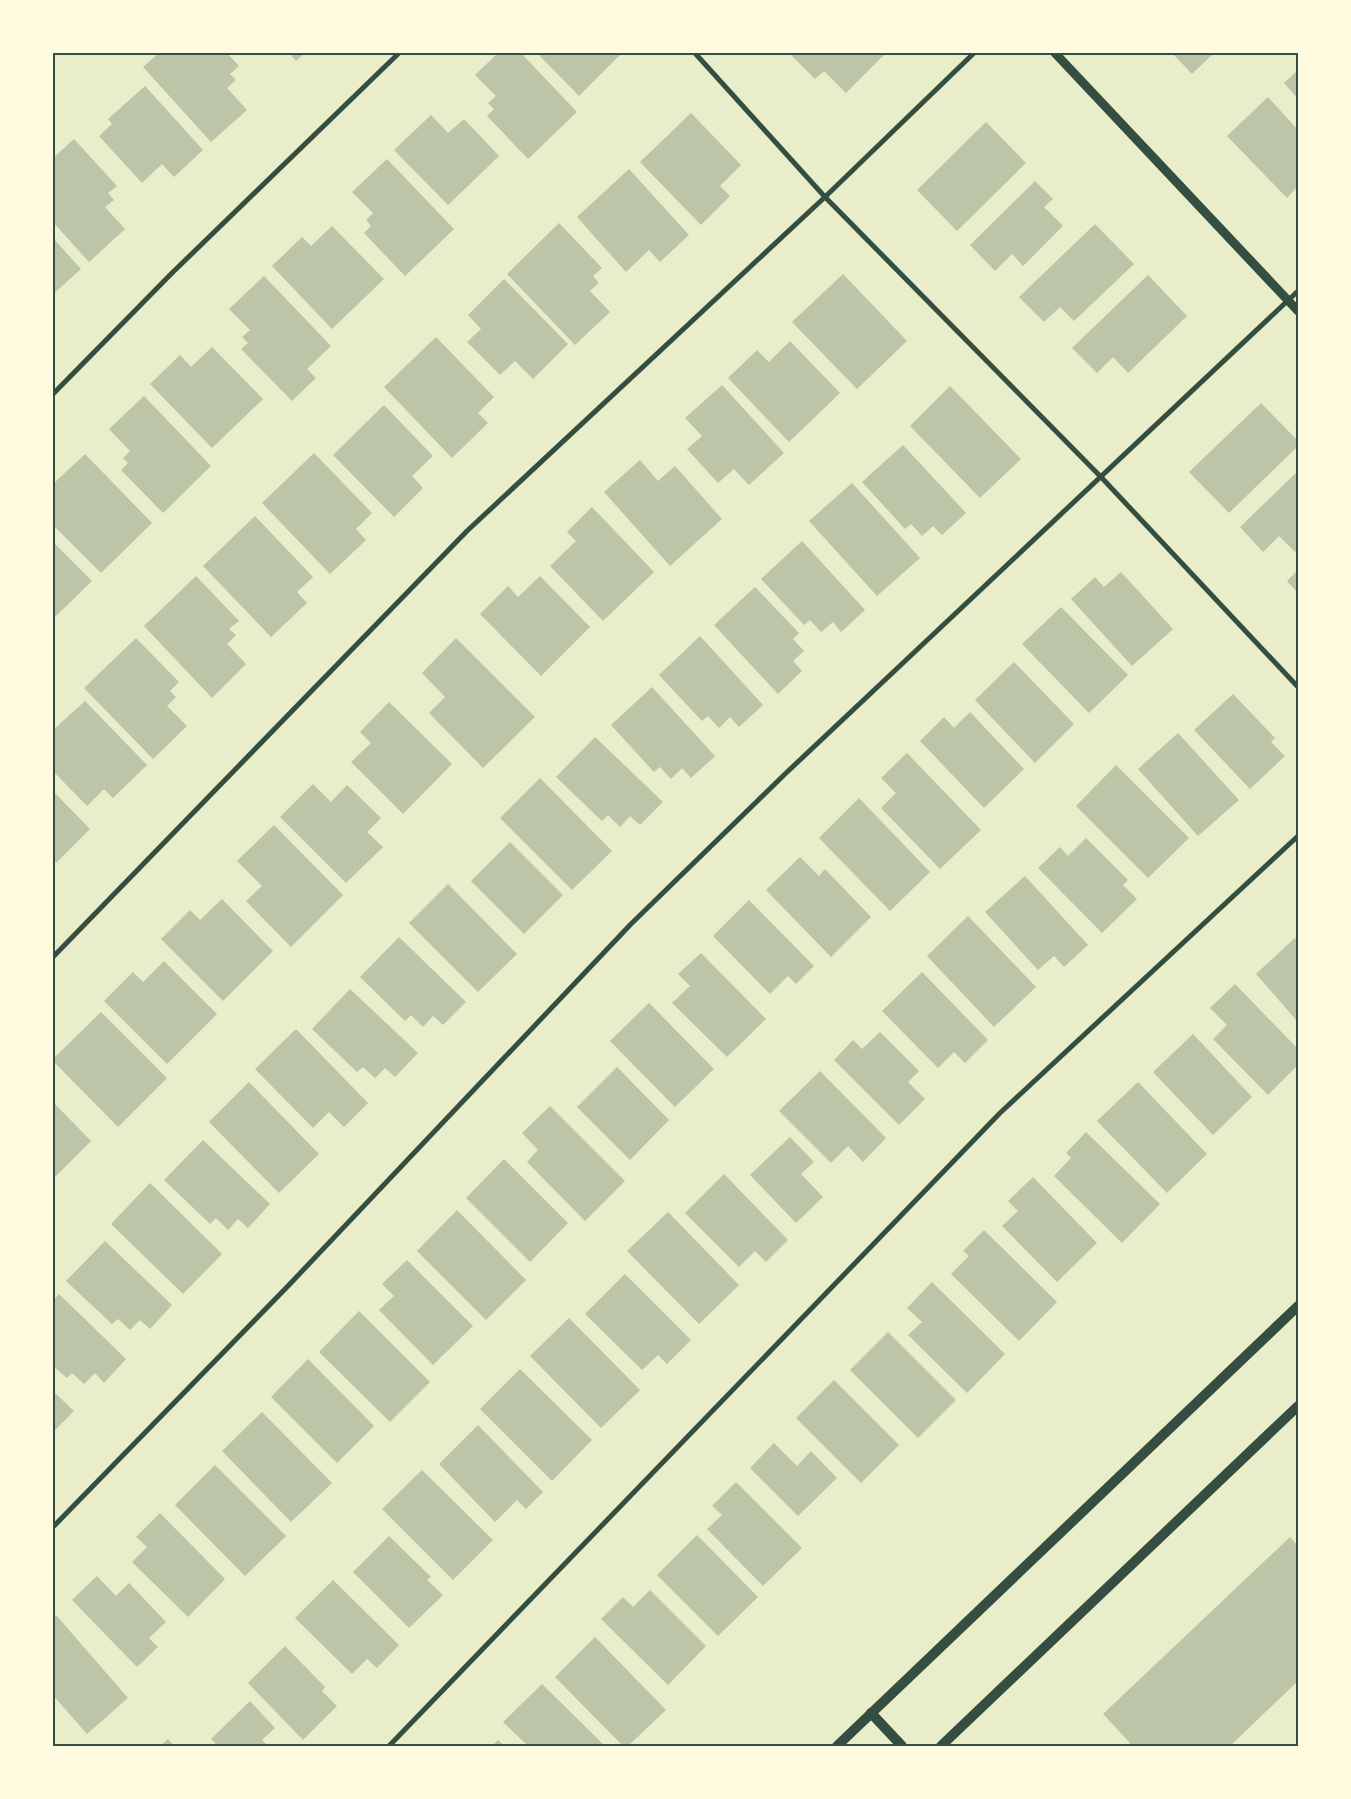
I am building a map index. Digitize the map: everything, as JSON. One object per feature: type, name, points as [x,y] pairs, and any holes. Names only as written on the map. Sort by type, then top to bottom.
[{"type":"main road","points":[[837,1746],[1298,1306]]},
{"type":"main road","points":[[941,1746],[1298,1406]]},
{"type":"main road","points":[[871,1713],[902,1746]]},
{"type":"street","points":[[52,395],[172,273],[400,52]]},
{"type":"street","points":[[694,52],[825,197],[1101,477],[1298,687]]},
{"type":"street","points":[[52,958],[467,531],[825,197],[974,52]]},
{"type":"street","points":[[1054,52],[1298,311]]},
{"type":"street","points":[[52,1528],[288,1286],[631,924],[785,774],[1298,291]]},
{"type":"street","points":[[389,1746],[1000,1113],[1298,836]]},
{"type":"building","points":[[160,52],[226,52],[239,66],[230,74],[236,80],[227,88],[247,110],[211,142],[143,67]]},
{"type":"building","points":[[288,52],[306,52],[296,61]]},
{"type":"building","points":[[499,52],[520,52],[577,112],[528,159],[487,116],[494,109],[488,103],[496,96],[475,75]]},
{"type":"building","points":[[536,52],[623,52],[579,96]]},
{"type":"building","points":[[788,52],[887,52],[846,93],[824,71],[815,79]]},
{"type":"building","points":[[1171,52],[1215,52],[1192,74]]},
{"type":"building","points":[[1298,70],[1298,99],[1284,83]]},
{"type":"building","points":[[145,86],[203,150],[174,177],[162,164],[142,183],[99,136],[112,124],[108,119]]},
{"type":"building","points":[[1268,97],[1298,130],[1298,186],[1287,198],[1227,136]]},
{"type":"building","points":[[691,113],[741,165],[720,186],[730,196],[701,225],[640,162]]},
{"type":"building","points":[[431,115],[448,133],[464,119],[499,156],[448,205],[394,150]]},
{"type":"building","points":[[986,122],[1026,163],[957,231],[917,190]]},
{"type":"building","points":[[74,139],[117,186],[108,193],[114,200],[105,207],[125,229],[89,262],[52,221],[52,159]]},
{"type":"building","points":[[387,159],[454,229],[405,276],[364,233],[371,226],[366,220],[373,213],[352,192]]},
{"type":"building","points":[[629,169],[689,235],[660,262],[649,250],[626,272],[577,217]]},
{"type":"building","points":[[1035,181],[1053,199],[1044,207],[1063,226],[1023,266],[1012,254],[995,271],[970,245]]},
{"type":"building","points":[[559,223],[602,268],[593,276],[599,283],[590,291],[610,312],[575,345],[507,274]]},
{"type":"building","points":[[1095,224],[1134,264],[1074,321],[1060,307],[1044,322],[1019,297]]},
{"type":"building","points":[[332,226],[384,279],[332,329],[272,266],[302,237],[311,246]]},
{"type":"building","points":[[52,237],[81,269],[52,295]]},
{"type":"building","points":[[843,274],[907,341],[857,389],[792,322]]},
{"type":"building","points":[[1148,275],[1187,316],[1128,373],[1113,357],[1097,373],[1072,348]]},
{"type":"building","points":[[264,276],[331,346],[307,369],[316,378],[292,401],[241,349],[248,343],[242,337],[250,330],[229,309]]},
{"type":"building","points":[[504,279],[568,344],[533,379],[515,361],[500,375],[467,342],[481,329],[468,315]]},
{"type":"building","points":[[436,337],[494,397],[478,413],[488,423],[452,458],[384,387]]},
{"type":"building","points":[[790,341],[840,393],[789,442],[728,378],[757,350],[769,362]]},
{"type":"building","points":[[212,347],[263,399],[212,448],[150,384],[180,355],[191,367]]},
{"type":"building","points":[[722,385],[784,453],[749,485],[734,469],[718,483],[687,449],[702,436],[685,418]]},
{"type":"building","points":[[950,386],[1021,459],[980,498],[910,426]]},
{"type":"building","points":[[144,396],[211,466],[163,513],[121,470],[128,463],[123,458],[130,451],[109,429]]},
{"type":"building","points":[[1261,403],[1298,441],[1298,446],[1229,513],[1189,472]]},
{"type":"building","points":[[384,405],[433,456],[412,476],[423,488],[394,517],[333,455]]},
{"type":"building","points":[[903,445],[966,513],[942,535],[933,526],[922,536],[911,524],[905,529],[862,482]]},
{"type":"building","points":[[314,453],[372,513],[356,529],[366,540],[330,574],[262,503]]},
{"type":"building","points":[[85,454],[152,523],[101,573],[52,524],[52,485]]},
{"type":"building","points":[[640,460],[658,481],[675,466],[722,519],[670,566],[604,492]]},
{"type":"building","points":[[1298,471],[1298,549],[1295,552],[1279,536],[1263,552],[1240,527]]},
{"type":"building","points":[[852,483],[920,558],[877,596],[809,521]]},
{"type":"building","points":[[592,507],[654,572],[603,621],[550,566],[576,541],[567,532]]},
{"type":"building","points":[[255,516],[313,577],[297,592],[307,603],[271,637],[203,566]]},
{"type":"building","points":[[52,541],[92,581],[55,617],[52,615]]},
{"type":"building","points":[[802,541],[865,610],[841,632],[833,622],[821,632],[810,620],[804,625],[761,579]]},
{"type":"building","points":[[1298,570],[1298,593],[1287,581]]},
{"type":"building","points":[[1121,572],[1173,629],[1132,666],[1071,599],[1095,577],[1104,587]]},
{"type":"building","points":[[196,576],[239,621],[229,629],[236,635],[227,644],[246,664],[212,698],[144,626]]},
{"type":"building","points":[[540,576],[590,627],[541,676],[480,614],[508,586],[518,597]]},
{"type":"building","points":[[755,587],[799,633],[793,639],[804,651],[793,661],[802,671],[778,694],[714,625]]},
{"type":"building","points":[[1061,607],[1128,675],[1089,713],[1022,644]]},
{"type":"building","points":[[700,636],[763,705],[739,727],[730,717],[719,728],[708,716],[702,721],[659,675]]},
{"type":"building","points":[[136,638],[179,682],[170,691],[176,697],[167,706],[187,726],[153,759],[84,688]]},
{"type":"building","points":[[456,638],[535,717],[483,768],[429,713],[445,697],[422,673]]},
{"type":"building","points":[[1014,662],[1074,724],[1035,763],[975,700]]},
{"type":"building","points":[[652,687],[715,756],[691,778],[682,768],[671,779],[660,767],[654,772],[611,725]]},
{"type":"building","points":[[1233,694],[1275,738],[1271,742],[1285,756],[1250,789],[1194,730]]},
{"type":"building","points":[[85,701],[147,765],[113,798],[104,789],[87,806],[52,770],[52,731]]},
{"type":"building","points":[[389,702],[452,764],[403,814],[351,762],[371,743],[360,732]]},
{"type":"building","points":[[970,712],[1024,769],[984,808],[920,741],[944,717],[954,728]]},
{"type":"building","points":[[1178,733],[1239,800],[1198,836],[1138,769]]},
{"type":"building","points":[[595,737],[663,802],[640,825],[630,816],[620,827],[608,815],[602,821],[556,777]]},
{"type":"building","points":[[907,753],[981,830],[940,869],[881,808],[896,793],[881,778]]},
{"type":"building","points":[[1116,765],[1189,838],[1148,878],[1076,806]]},
{"type":"building","points":[[540,778],[612,851],[572,890],[500,818]]},
{"type":"building","points":[[313,784],[331,802],[347,785],[381,818],[367,832],[383,847],[346,883],[280,817]]},
{"type":"building","points":[[52,790],[90,829],[56,863],[52,859]]},
{"type":"building","points":[[859,798],[930,872],[890,911],[819,838]]},
{"type":"building","points":[[274,825],[343,895],[291,947],[246,901],[262,886],[237,861]]},
{"type":"building","points":[[1086,838],[1128,880],[1123,885],[1137,899],[1102,933],[1038,868],[1060,847],[1068,856]]},
{"type":"building","points":[[510,842],[563,895],[524,934],[471,881]]},
{"type":"building","points":[[800,857],[819,876],[825,869],[871,917],[831,957],[766,890]]},
{"type":"building","points":[[1025,876],[1088,945],[1064,967],[1054,956],[1038,970],[985,912]]},
{"type":"building","points":[[448,884],[517,954],[478,992],[409,923]]},
{"type":"building","points":[[222,899],[273,951],[223,1001],[161,939],[190,910],[200,920]]},
{"type":"building","points":[[749,900],[814,966],[796,984],[788,976],[770,994],[713,936]]},
{"type":"building","points":[[968,916],[1036,987],[994,1027],[927,956]]},
{"type":"building","points":[[399,937],[466,1002],[443,1025],[433,1016],[423,1027],[411,1015],[405,1021],[360,977]]},
{"type":"building","points":[[1295,938],[1298,942],[1298,1022],[1256,974]]},
{"type":"building","points":[[701,953],[766,1019],[727,1057],[672,1003],[690,986],[678,974]]},
{"type":"building","points":[[164,961],[217,1014],[167,1064],[104,1001],[133,972],[143,982]]},
{"type":"building","points":[[922,972],[988,1040],[965,1063],[954,1052],[938,1068],[882,1011]]},
{"type":"building","points":[[1235,984],[1298,1049],[1298,1065],[1268,1095],[1213,1039],[1227,1025],[1210,1008]]},
{"type":"building","points":[[350,989],[418,1053],[395,1077],[385,1068],[375,1078],[363,1067],[357,1072],[312,1029]]},
{"type":"building","points":[[649,1003],[714,1069],[675,1107],[610,1041]]},
{"type":"building","points":[[101,1012],[167,1078],[118,1127],[52,1060]]},
{"type":"building","points":[[296,1029],[368,1103],[344,1127],[329,1112],[313,1128],[255,1069]]},
{"type":"building","points":[[880,1032],[919,1071],[908,1082],[925,1099],[899,1125],[834,1060],[853,1040],[862,1049]]},
{"type":"building","points":[[1193,1034],[1252,1097],[1213,1135],[1153,1072]]},
{"type":"building","points":[[617,1067],[669,1120],[630,1160],[577,1107]]},
{"type":"building","points":[[820,1071],[886,1138],[863,1162],[848,1146],[831,1163],[779,1111]]},
{"type":"building","points":[[249,1082],[319,1154],[279,1193],[209,1122]]},
{"type":"building","points":[[1138,1082],[1207,1154],[1167,1193],[1097,1121]]},
{"type":"building","points":[[52,1101],[91,1141],[52,1180]]},
{"type":"building","points":[[550,1106],[625,1181],[585,1221],[527,1162],[538,1150],[522,1133]]},
{"type":"building","points":[[1086,1132],[1160,1204],[1122,1243],[1054,1176],[1071,1158],[1066,1153]]},
{"type":"building","points":[[790,1137],[814,1162],[801,1174],[823,1197],[796,1223],[750,1175]]},
{"type":"building","points":[[203,1140],[270,1204],[248,1228],[238,1219],[228,1230],[216,1218],[210,1224],[164,1180]]},
{"type":"building","points":[[504,1159],[568,1223],[530,1262],[466,1198]]},
{"type":"building","points":[[724,1174],[788,1240],[766,1262],[755,1251],[739,1267],[685,1213]]},
{"type":"building","points":[[1033,1177],[1097,1243],[1057,1282],[1002,1226],[1018,1211],[1008,1201]]},
{"type":"building","points":[[150,1183],[222,1254],[183,1294],[111,1224]]},
{"type":"building","points":[[457,1210],[526,1280],[486,1320],[417,1251]]},
{"type":"building","points":[[668,1212],[739,1285],[699,1324],[627,1251]]},
{"type":"building","points":[[984,1230],[1057,1302],[1019,1341],[951,1274],[969,1256],[963,1251]]},
{"type":"building","points":[[105,1241],[172,1305],[150,1329],[140,1320],[130,1330],[118,1319],[112,1324],[66,1281]]},
{"type":"building","points":[[407,1260],[473,1326],[433,1365],[379,1310],[394,1296],[382,1284]]},
{"type":"building","points":[[625,1274],[691,1340],[667,1364],[658,1355],[642,1370],[585,1314]]},
{"type":"building","points":[[932,1282],[1005,1354],[967,1393],[908,1335],[922,1322],[907,1308]]},
{"type":"building","points":[[59,1294],[126,1359],[104,1383],[95,1373],[84,1384],[72,1373],[67,1378],[52,1365],[52,1302]]},
{"type":"building","points":[[359,1311],[430,1382],[390,1422],[319,1352]]},
{"type":"building","points":[[569,1318],[640,1390],[601,1428],[530,1356]]},
{"type":"building","points":[[888,1332],[956,1400],[918,1438],[850,1370]]},
{"type":"building","points":[[308,1359],[374,1426],[337,1463],[271,1397]]},
{"type":"building","points":[[520,1369],[592,1440],[552,1481],[480,1409]]},
{"type":"building","points":[[834,1380],[899,1445],[861,1483],[796,1418]]},
{"type":"building","points":[[52,1390],[74,1411],[52,1433]]},
{"type":"building","points":[[262,1412],[332,1483],[291,1522],[222,1451]]},
{"type":"building","points":[[478,1425],[543,1492],[526,1509],[517,1500],[495,1522],[439,1464]]},
{"type":"building","points":[[774,1443],[797,1466],[811,1451],[837,1478],[798,1516],[750,1468]]},
{"type":"building","points":[[215,1465],[286,1536],[245,1576],[175,1505]]},
{"type":"building","points":[[422,1470],[493,1540],[453,1580],[382,1509]]},
{"type":"building","points":[[736,1482],[802,1548],[763,1586],[707,1529],[722,1515],[712,1506]]},
{"type":"building","points":[[160,1513],[225,1579],[188,1617],[132,1562],[147,1547],[136,1537]]},
{"type":"building","points":[[697,1535],[758,1597],[718,1636],[657,1575]]},
{"type":"building","points":[[389,1536],[431,1577],[427,1580],[443,1595],[409,1628],[353,1572]]},
{"type":"building","points":[[1290,1537],[1298,1546],[1298,1681],[1230,1746],[1126,1746],[1130,1743],[1103,1714]]},
{"type":"building","points":[[97,1576],[116,1596],[129,1583],[166,1622],[149,1638],[158,1647],[137,1667],[72,1600]]},
{"type":"building","points":[[333,1580],[399,1645],[377,1668],[367,1659],[352,1674],[295,1618]]},
{"type":"building","points":[[650,1590],[706,1646],[668,1685],[601,1619],[623,1597],[633,1607]]},
{"type":"building","points":[[56,1615],[128,1698],[87,1734],[52,1694],[52,1618]]},
{"type":"building","points":[[595,1637],[666,1710],[628,1746],[623,1746],[555,1677]]},
{"type":"building","points":[[285,1646],[325,1687],[322,1691],[337,1706],[303,1740],[248,1683]]},
{"type":"building","points":[[542,1684],[605,1746],[528,1746],[503,1722]]},
{"type":"building","points":[[250,1701],[275,1728],[262,1740],[268,1746],[218,1746],[211,1739]]},
{"type":"building","points":[[168,1739],[174,1746],[160,1746]]},
{"type":"building","points":[[498,1740],[505,1746],[492,1746]]}]
